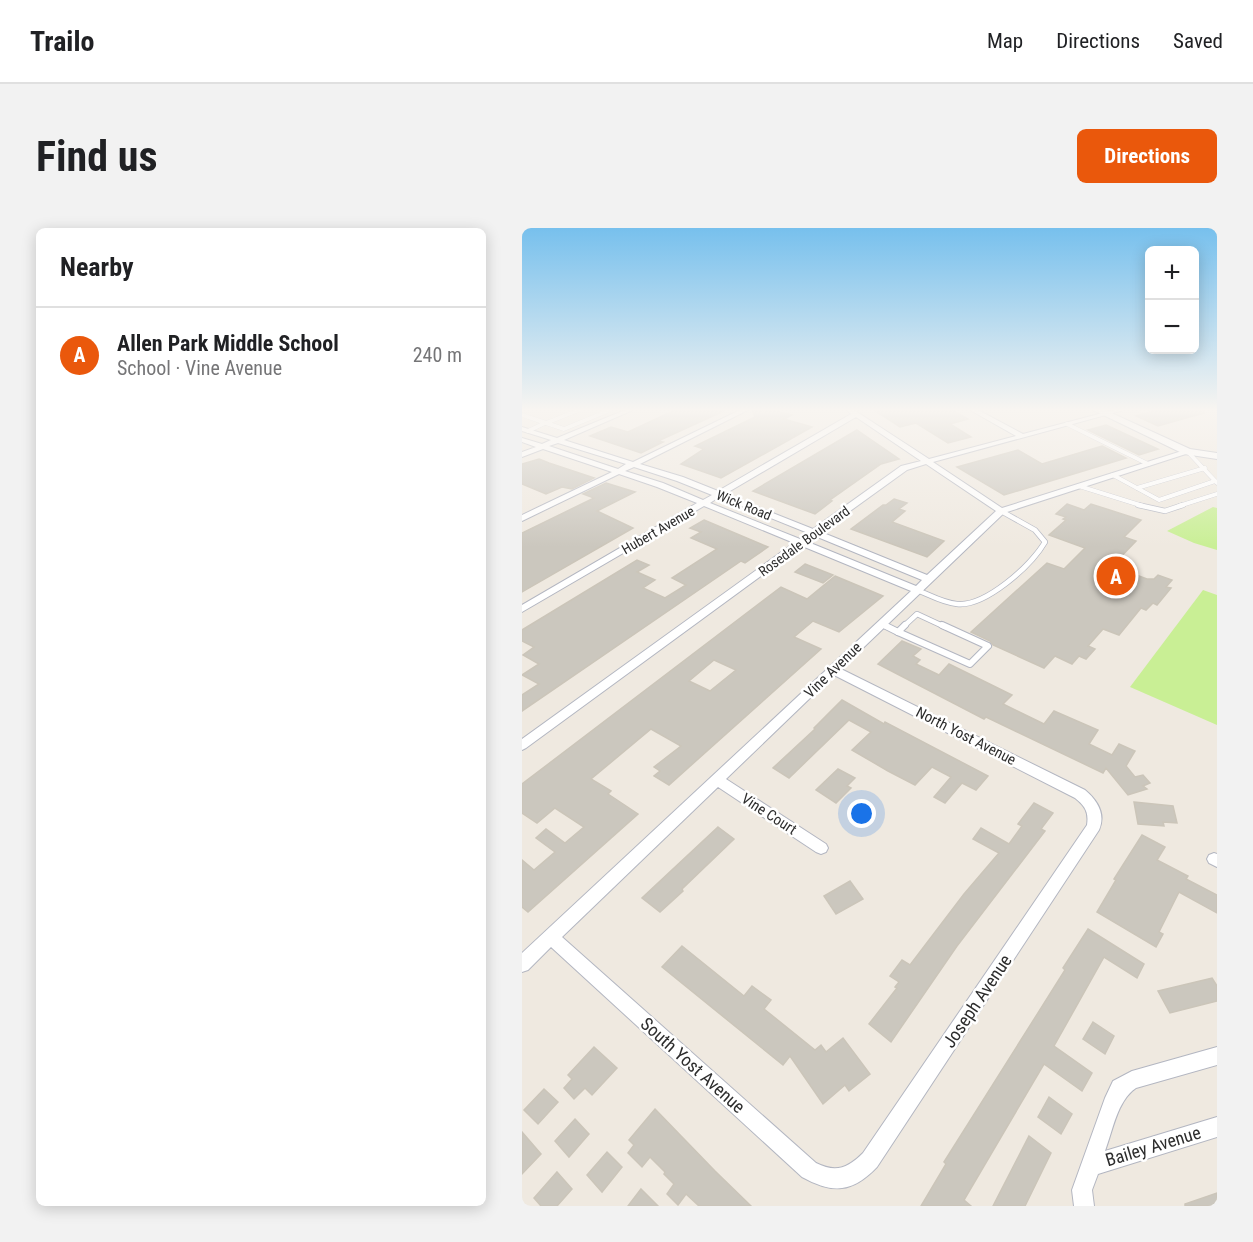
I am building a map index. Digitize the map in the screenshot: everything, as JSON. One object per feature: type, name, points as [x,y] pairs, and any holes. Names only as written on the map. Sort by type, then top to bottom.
[{"type":"street","name":"Wick Road","points":[[570,456],[660,484],[917,590]]},
{"type":"street","name":"Wick Road","points":[[607,456],[718,494],[929,579]]},
{"type":"street","points":[[522,518],[651,456]]},
{"type":"street","name":"Hubert Avenue","points":[[522,609],[781,456]]},
{"type":"street","points":[[920,456],[1001,511]]},
{"type":"street","name":"Rosedale Boulevard","points":[[522,745],[904,468],[948,456]]},
{"type":"street","name":"Vine Avenue","points":[[522,964],[1001,511],[1176,456]]},
{"type":"street","name":"North Yost Avenue","points":[[833,670],[1080,794],[1094,809]]},
{"type":"street","name":"Vine Court","points":[[717,780],[821,848]]},
{"type":"street","name":"Joseph Avenue","points":[[841,1179],[860,1171],[870,1160],[1094,826],[1096,817],[1094,809]]},
{"type":"street","name":"South Yost Avenue","points":[[551,937],[809,1170],[825,1179],[841,1179]]},
{"type":"street","points":[[1084,1206],[1082,1190],[1114,1098],[1120,1088],[1132,1080],[1217,1056]]},
{"type":"street","name":"Bailey Avenue","points":[[1090,1166],[1217,1127]]},
{"type":"lane","points":[[1131,456],[1148,464]]},
{"type":"lane","points":[[1113,475],[1159,500],[1216,482],[1192,456]]},
{"type":"lane","points":[[1137,488],[1204,468]]},
{"type":"lane","points":[[1079,486],[1148,508],[1165,511],[1217,494]]},
{"type":"lane","points":[[917,590],[957,604],[978,602],[992,593],[1041,549],[1045,542],[1040,534],[1001,511]]},
{"type":"lane","points":[[881,624],[898,632],[970,664],[988,646],[917,614],[898,632]]},
{"type":"green space","points":[[1213,507],[1217,508],[1217,550],[1167,531]]},
{"type":"green space","points":[[1203,590],[1217,595],[1217,725],[1130,687]]},
{"type":"building","points":[[694,456],[761,456],[721,478],[681,464]]},
{"type":"building","points":[[813,456],[894,456],[899,459],[881,464],[830,500],[832,501],[815,514],[753,491]]},
{"type":"building","points":[[998,456],[1028,456],[1042,464],[1070,456],[1121,456],[1126,458],[1004,495],[957,467]]},
{"type":"building","points":[[539,459],[594,478],[572,489],[562,487],[546,494],[522,484],[522,464]]},
{"type":"building","points":[[606,483],[635,492],[597,511],[633,528],[522,592],[522,533],[594,498],[583,494]]},
{"type":"building","points":[[894,499],[907,503],[899,509],[905,511],[892,522],[944,541],[927,557],[851,529]]},
{"type":"building","points":[[1067,504],[1084,510],[1091,504],[1141,520],[1124,537],[1136,541],[1112,566],[1147,579],[1154,579],[1158,575],[1172,580],[1166,587],[1171,588],[1157,605],[1153,603],[1146,610],[1141,608],[1119,635],[1103,629],[1088,646],[1095,649],[1086,659],[1079,656],[1072,664],[1055,656],[1044,668],[993,645],[990,641],[971,632],[1047,563],[1064,569],[1085,548],[1049,535],[1066,520],[1063,519],[1066,517],[1056,514]]},
{"type":"building","points":[[704,520],[768,547],[745,563],[741,561],[522,711],[522,695],[539,684],[522,675],[539,664],[523,655],[534,647],[522,641],[522,630],[637,560],[649,565],[637,572],[655,580],[643,588],[665,598],[686,585],[672,578],[717,549],[691,538],[701,532],[690,528]]},
{"type":"building","points":[[805,564],[833,575],[823,583],[795,572]]},
{"type":"building","points":[[835,576],[883,596],[839,632],[813,621],[794,637],[821,649],[669,785],[654,776],[660,771],[654,767],[681,746],[651,729],[591,779],[611,791],[608,794],[638,814],[528,912],[522,907],[522,860],[534,870],[555,852],[536,838],[546,829],[565,843],[584,827],[555,808],[537,823],[522,813],[522,784],[781,587],[807,599]],"holes":[[[714,660],[736,670],[710,691],[689,681]]]},
{"type":"building","points":[[902,641],[921,649],[913,656],[920,660],[916,664],[939,675],[949,664],[1012,695],[1003,704],[1044,724],[1054,711],[1098,730],[1089,744],[1112,755],[1119,744],[1135,751],[1126,766],[1135,777],[1143,775],[1150,783],[1143,786],[1147,789],[1128,795],[1106,768],[1103,773],[986,717],[984,719],[878,664]]},
{"type":"building","points":[[842,700],[884,724],[885,722],[988,776],[976,790],[962,783],[945,803],[934,797],[951,777],[932,767],[915,785],[888,771],[852,750],[871,732],[849,720],[789,778],[773,768]]},
{"type":"building","points":[[838,769],[855,778],[847,786],[851,788],[836,803],[816,790]]},
{"type":"building","points":[[1134,802],[1173,806],[1177,823],[1163,822],[1164,826],[1138,824]]},
{"type":"building","points":[[1034,803],[1053,813],[1041,829],[1045,831],[957,946],[891,1042],[869,1024],[897,988],[895,987],[899,982],[890,976],[902,960],[910,965],[964,894],[999,853],[973,839],[981,828],[1009,844],[1022,826],[1018,824]]},
{"type":"building","points":[[718,827],[734,839],[682,889],[683,891],[660,912],[642,898]]},
{"type":"building","points":[[1142,835],[1165,847],[1157,860],[1217,895],[1217,913],[1179,892],[1159,932],[1163,934],[1156,947],[1097,912],[1116,880],[1114,879]]},
{"type":"building","points":[[850,881],[863,899],[836,914],[824,896]]},
{"type":"building","points":[[1088,929],[1144,964],[1137,978],[1104,957],[1054,1046],[1092,1073],[1082,1091],[1044,1064],[964,1200],[971,1206],[921,1206],[946,1164],[944,1162],[1065,970],[1063,968]]},
{"type":"building","points":[[682,946],[744,996],[752,986],[771,1000],[764,1009],[815,1050],[821,1045],[826,1052],[843,1038],[870,1074],[849,1091],[845,1085],[823,1104],[790,1056],[783,1065],[662,967]]},
{"type":"building","points":[[1212,978],[1217,986],[1217,1001],[1170,1013],[1158,991]]},
{"type":"building","points":[[1093,1022],[1114,1036],[1105,1054],[1083,1039]]},
{"type":"building","points":[[594,1047],[617,1068],[592,1095],[585,1088],[574,1099],[564,1088],[572,1079],[568,1075]]},
{"type":"building","points":[[544,1089],[558,1102],[538,1124],[524,1110]]},
{"type":"building","points":[[1049,1097],[1072,1114],[1061,1134],[1038,1117]]},
{"type":"building","points":[[655,1109],[751,1206],[699,1206],[686,1194],[678,1205],[667,1194],[674,1184],[664,1174],[665,1172],[650,1157],[642,1167],[628,1153],[634,1145],[629,1140]]},
{"type":"building","points":[[575,1119],[589,1134],[569,1157],[555,1141]]},
{"type":"building","points":[[522,1132],[541,1154],[522,1174]]},
{"type":"building","points":[[1029,1136],[1051,1153],[1025,1206],[993,1206]]},
{"type":"building","points":[[607,1152],[622,1167],[602,1192],[587,1175]]},
{"type":"building","points":[[557,1172],[572,1189],[557,1206],[541,1206],[534,1198]]},
{"type":"building","points":[[641,1189],[658,1206],[628,1206]]},
{"type":"building","points":[[1217,1193],[1217,1206],[1185,1206],[1185,1204]]},
{"type":"place","name":"Allen Park Middle School","points":[[1116,576]]}]
